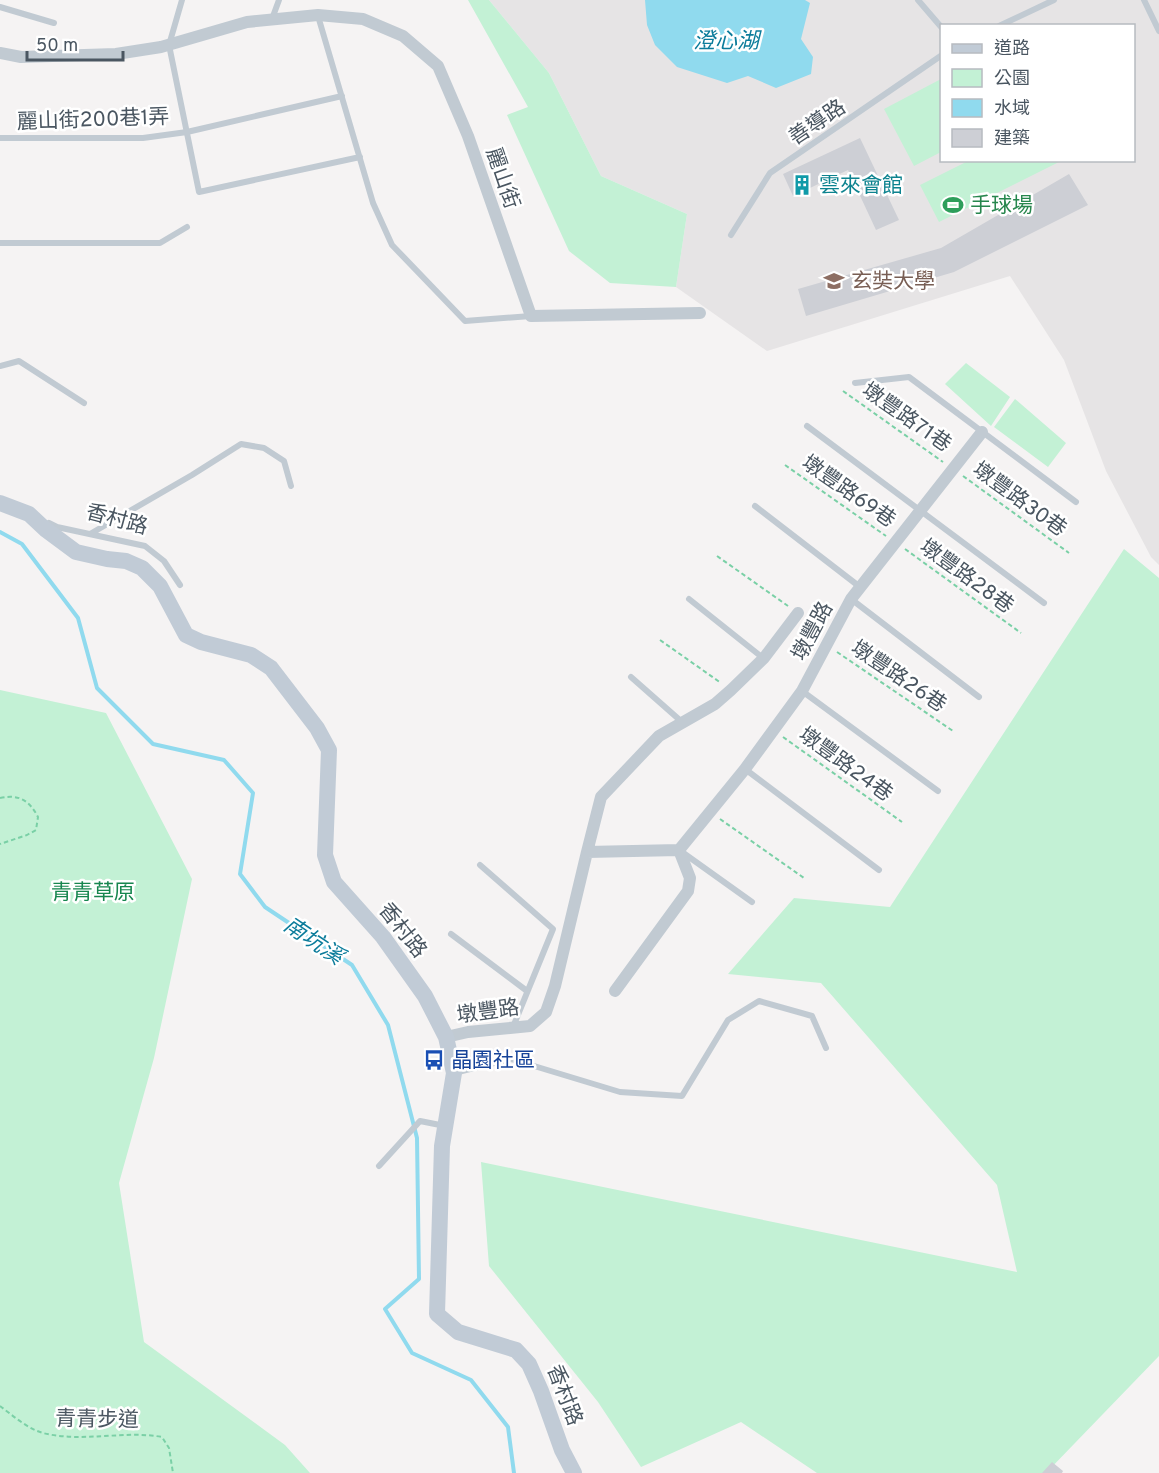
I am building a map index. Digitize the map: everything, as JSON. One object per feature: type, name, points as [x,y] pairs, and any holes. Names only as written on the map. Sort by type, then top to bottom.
[{"type":"street","name":"麗山街","points":[[0,54],[21,57],[116,54],[169,45],[247,22],[318,15],[363,19],[403,36],[438,66],[468,136],[531,316]]},
{"type":"street","points":[[531,316],[700,312]]},
{"type":"street","name":"墩豐路","points":[[680,850],[745,770],[802,691],[851,599],[982,432]]},
{"type":"street","name":"香村路","points":[[0,502],[29,514],[45,530],[76,552],[126,561],[142,568],[160,586],[186,635],[201,642],[251,655],[271,668],[317,728],[329,750],[325,855],[334,882],[383,937],[425,996],[446,1037],[454,1073],[441,1146],[437,1314],[458,1332],[516,1350],[529,1364],[562,1450],[574,1473]]},
{"type":"street","name":"墩豐路","points":[[446,1037],[468,1032],[530,1026],[546,1012],[555,986],[602,797],[659,736],[715,704],[730,690],[764,658],[798,613]]},
{"type":"street","points":[[587,852],[680,850],[690,878],[688,891],[615,992]]},
{"type":"lane","points":[[182,0],[169,45],[199,192],[360,157]]},
{"type":"lane","points":[[272,20],[279,0]]},
{"type":"lane","points":[[918,0],[940,26]]},
{"type":"lane","points":[[1003,24],[1054,0]]},
{"type":"lane","points":[[1144,0],[1159,31]]},
{"type":"lane","points":[[0,7],[54,23]]},
{"type":"lane","points":[[318,15],[373,202],[392,245],[465,321],[531,316]]},
{"type":"lane","name":"善導路","points":[[731,235],[770,173],[940,56]]},
{"type":"lane","name":"麗山街200巷1弄","points":[[0,138],[143,138],[187,132],[342,96]]},
{"type":"lane","points":[[0,243],[160,243],[187,227]]},
{"type":"lane","points":[[0,366],[19,361],[84,403]]},
{"type":"lane","points":[[855,383],[909,377],[1076,502]]},
{"type":"lane","points":[[807,426],[1044,603]]},
{"type":"lane","points":[[90,534],[241,444],[264,448],[284,461],[291,486]]},
{"type":"lane","points":[[755,506],[861,587]]},
{"type":"lane","name":"香村路","points":[[29,514],[57,527],[145,546],[164,561],[180,585]]},
{"type":"lane","points":[[688,599],[764,658]]},
{"type":"lane","points":[[851,599],[979,697]]},
{"type":"lane","points":[[631,677],[683,722]]},
{"type":"lane","points":[[802,691],[938,791]]},
{"type":"lane","points":[[745,770],[879,870]]},
{"type":"lane","points":[[680,850],[752,902]]},
{"type":"lane","points":[[480,866],[553,929],[513,1028]]},
{"type":"lane","points":[[451,934],[527,991]]},
{"type":"lane","points":[[454,1073],[511,1059],[620,1092],[682,1096],[728,1020],[759,1001],[812,1016],[826,1048]]},
{"type":"lane","points":[[380,1166],[420,1121],[445,1126]]},
{"type":"path","name":"墩豐路71巷","points":[[843,391],[953,469]]},
{"type":"path","name":"墩豐路69巷","points":[[785,465],[895,542]]},
{"type":"path","name":"墩豐路30巷","points":[[953,469],[1069,553]]},
{"type":"path","name":"墩豐路28巷","points":[[895,542],[1021,633]]},
{"type":"path","points":[[717,556],[798,613]]},
{"type":"path","points":[[660,640],[730,690]]},
{"type":"path","name":"墩豐路26巷","points":[[827,645],[953,731]]},
{"type":"path","name":"墩豐路24巷","points":[[773,730],[902,822]]},
{"type":"path","points":[[0,798],[21,797],[31,804],[38,817],[36,830],[0,844]]},
{"type":"path","points":[[710,812],[804,878]]},
{"type":"path","name":"青青步道","points":[[0,1406],[41,1433],[106,1437],[148,1434],[162,1437],[169,1448],[173,1473]]},
{"type":"shaded area","name":"玄奘大學","points":[[489,0],[1159,0],[1159,565],[1151,557],[1106,471],[1064,360],[1010,276],[767,351],[676,287],[687,214],[601,176],[549,73]]},
{"type":"green space","points":[[468,0],[489,0],[549,73],[601,176],[687,214],[676,287],[610,283],[569,251],[507,115],[528,107]]},
{"type":"green space","points":[[940,80],[940,153],[914,166],[884,109]]},
{"type":"green space","name":"手球場","points":[[966,162],[1059,162],[939,222],[920,185]]},
{"type":"green space","points":[[966,363],[1010,397],[991,426],[945,384]]},
{"type":"green space","points":[[1015,399],[1066,443],[1048,467],[994,427]]},
{"type":"green space","points":[[1124,549],[1159,578],[1159,1356],[1046,1473],[817,1473],[741,1422],[641,1467],[598,1402],[489,1266],[481,1162],[1017,1272],[997,1185],[821,983],[728,974],[794,898],[890,907]]},
{"type":"green space","name":"青青草原","points":[[0,690],[106,713],[192,879],[154,1058],[119,1183],[144,1342],[285,1445],[310,1473],[0,1473]]},
{"type":"water","name":"澄心湖","points":[[645,0],[805,0],[810,3],[801,39],[813,57],[811,74],[776,88],[748,76],[727,83],[677,67],[655,45],[647,25]]},
{"type":"building","name":"雲來會館","points":[[860,138],[899,220],[876,230],[848,170],[793,196],[783,174]]},
{"type":"building","points":[[1069,174],[1088,205],[954,272],[806,316],[798,289],[941,248]]},
{"type":"building","points":[[1052,1462],[1063,1471],[1062,1473],[1042,1473]]},
{"type":"waterway","name":"南坑溪","points":[[0,532],[22,544],[78,618],[97,688],[153,744],[224,760],[253,793],[240,874],[265,907],[352,965],[388,1025],[417,1138],[419,1279],[385,1309],[412,1353],[471,1380],[508,1427],[514,1473]]},
{"type":"place","name":"雲來會館","points":[[802,185]]},
{"type":"place","name":"手球場","points":[[953,205]]},
{"type":"place","name":"玄奘大學","points":[[834,281]]},
{"type":"place","name":"晶園社區","points":[[434,1060]]}]
